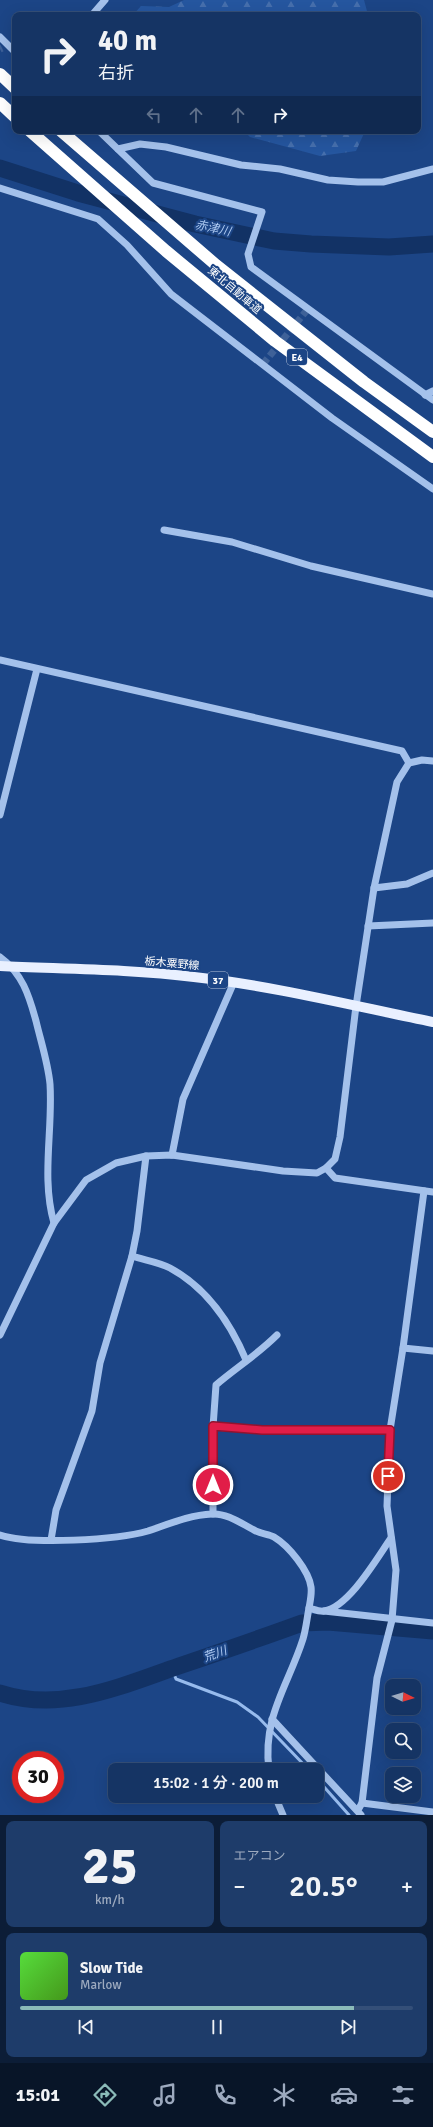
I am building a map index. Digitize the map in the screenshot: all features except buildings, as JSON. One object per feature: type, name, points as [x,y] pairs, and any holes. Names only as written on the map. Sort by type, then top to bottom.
[{"type":"highway","points":[[0,74],[12,85]]},
{"type":"highway","points":[[0,103],[12,114]]},
{"type":"highway","name":"東北自動車道","points":[[33,134],[166,251],[275,341],[433,457]]},
{"type":"highway","name":"東北自動車道","points":[[64,134],[216,265],[364,382],[433,432]]},
{"type":"main road","name":"栃木粟野線","points":[[0,966],[162,974],[234,982],[433,1022]]},
{"type":"street","points":[[94,12],[104,0]]},
{"type":"street","points":[[0,37],[12,48]]},
{"type":"street","points":[[2,48],[12,50]]},
{"type":"street","points":[[102,134],[154,183],[262,212],[248,254],[251,267],[433,400]]},
{"type":"street","points":[[118,149],[140,144],[166,147],[241,165],[280,169],[328,180],[358,182],[383,182],[433,169]]},
{"type":"street","points":[[0,188],[98,219],[127,245],[171,294],[332,418],[433,488]]},
{"type":"street","points":[[425,395],[433,391]]},
{"type":"street","points":[[164,530],[232,542],[311,566],[433,594]]},
{"type":"street","points":[[0,660],[402,751],[409,763]]},
{"type":"street","points":[[0,815],[37,669]]},
{"type":"street","points":[[0,1335],[54,1223],[86,1180],[116,1163],[146,1156],[172,1156],[304,1173],[317,1173],[326,1168],[335,1159],[340,1137],[356,1006],[374,888],[397,782],[409,763],[422,760],[433,761]]},
{"type":"street","points":[[374,888],[407,884],[433,873]]},
{"type":"street","points":[[368,926],[433,923]]},
{"type":"street","points":[[0,957],[13,967],[23,984],[33,1010],[50,1084],[48,1202],[54,1223]]},
{"type":"street","points":[[172,1156],[183,1099],[234,982]]},
{"type":"street","points":[[51,1540],[56,1510],[92,1412],[100,1363],[132,1256],[138,1231],[146,1156]]},
{"type":"street","points":[[326,1168],[335,1178],[433,1192]]},
{"type":"street","points":[[360,1813],[377,1678],[392,1620],[396,1570],[386,1506],[390,1430],[403,1348],[424,1191]]},
{"type":"street","points":[[132,1256],[169,1268],[202,1291],[218,1308],[229,1325],[246,1360]]},
{"type":"street","points":[[213,1514],[213,1426],[216,1385],[246,1360],[262,1350],[277,1335]]},
{"type":"street","points":[[403,1348],[433,1351]]},
{"type":"street","points":[[213,1426],[262,1430],[390,1430]]},
{"type":"street","points":[[0,1535],[9,1538],[51,1540],[108,1539],[147,1531],[180,1519],[213,1514],[232,1519],[255,1531],[274,1537],[297,1559],[310,1579],[312,1589],[303,1638],[272,1719],[266,1750],[268,1763]]},
{"type":"street","points":[[324,1611],[341,1603],[368,1572],[391,1538]]},
{"type":"street","points":[[309,1608],[392,1620],[433,1623]]},
{"type":"street","points":[[272,1719],[360,1813]]},
{"type":"street","points":[[362,1802],[433,1812]]},
{"type":"street","points":[[277,1803],[283,1815]]},
{"type":"green space","points":[[184,0],[364,0],[367,12],[136,12],[141,6],[169,7]]},
{"type":"green space","points":[[247,134],[364,134],[356,151],[320,156],[250,137]]},
{"type":"waterway","name":"赤津川","points":[[0,168],[78,193],[195,224],[274,241],[389,247],[433,244]]},
{"type":"waterway","name":"荒川","points":[[0,1693],[23,1698],[46,1700],[69,1699],[113,1689],[302,1623],[328,1622],[433,1631]]},
{"type":"waterway","points":[[172,1669],[176,1679],[237,1702],[258,1717],[302,1763]]},
{"type":"waterway","points":[[324,1787],[349,1815]]},
{"type":"tunnel","points":[[263,364],[307,310]]},
{"type":"route","points":[[213,1485],[213,1426],[262,1430],[390,1430],[388,1476]]}]
